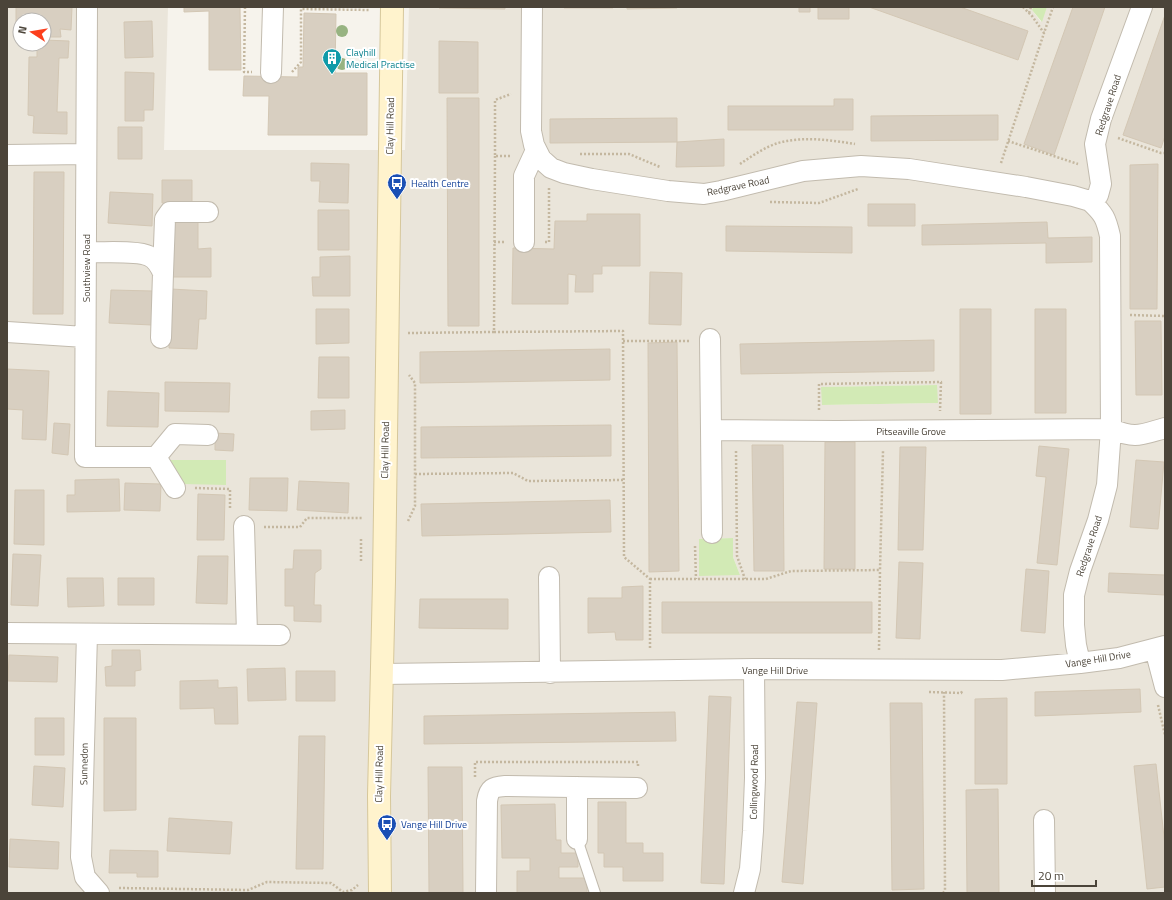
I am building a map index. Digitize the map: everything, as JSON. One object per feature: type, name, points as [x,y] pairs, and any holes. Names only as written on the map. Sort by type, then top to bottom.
[{"type":"street","name":"Southview Road","points":[[87,7],[85,457],[156,457]]},
{"type":"street","points":[[271,72],[273,7]]},
{"type":"street","name":"Clay Hill Road","points":[[380,893],[379,796],[392,7]]},
{"type":"street","name":"Redgrave Road","points":[[532,7],[532,131],[534,145],[541,159],[551,168],[564,173],[592,179],[686,193],[704,194],[803,171],[861,166],[909,169],[1026,187],[1073,196],[1090,201],[1102,212],[1110,236],[1111,429],[1108,485],[1098,520],[1080,571],[1074,595],[1074,625],[1080,663]]},
{"type":"street","name":"Redgrave Road","points":[[1090,201],[1098,195],[1101,184],[1095,144],[1101,119],[1142,7]]},
{"type":"street","points":[[524,242],[524,176],[536,150]]},
{"type":"street","points":[[7,155],[86,154]]},
{"type":"street","points":[[161,338],[165,218],[170,212],[208,212]]},
{"type":"street","points":[[86,252],[141,253],[150,256],[158,263],[163,273]]},
{"type":"street","points":[[7,332],[85,337]]},
{"type":"street","points":[[702,340],[710,430],[703,537]]},
{"type":"street","points":[[1111,429],[1126,435],[1139,436],[1165,428]]},
{"type":"street","name":"Pitseaville Grove","points":[[710,430],[836,431],[1111,429]]},
{"type":"street","points":[[175,488],[156,457],[175,434],[208,435]]},
{"type":"street","points":[[244,526],[247,634]]},
{"type":"street","points":[[549,576],[550,672]]},
{"type":"street","points":[[7,633],[280,635]]},
{"type":"street","name":"Sunnedon","points":[[87,634],[82,857],[85,877],[100,891]]},
{"type":"street","points":[[1160,648],[1161,694]]},
{"type":"street","name":"Vange Hill Drive","points":[[382,674],[754,670],[1002,670],[1119,658],[1160,648]]},
{"type":"street","name":"Collingwood Road","points":[[744,893],[750,869],[753,831],[755,778],[754,670]]},
{"type":"street","points":[[486,889],[487,801],[488,792],[494,787],[637,788]]},
{"type":"street","points":[[577,839],[578,787]]},
{"type":"street","points":[[1044,820],[1045,893]]},
{"type":"lane","points":[[577,839],[595,893]]},
{"type":"path","points":[[1023,7],[1044,33]]},
{"type":"path","points":[[1029,13],[1031,7]]},
{"type":"path","points":[[1000,166],[1053,7]]},
{"type":"path","points":[[737,165],[778,143],[810,140],[857,144]]},
{"type":"path","points":[[1008,141],[1078,164]]},
{"type":"path","points":[[578,154],[629,154],[664,169]]},
{"type":"path","points":[[494,332],[495,156]]},
{"type":"path","points":[[494,242],[549,242],[549,180]]},
{"type":"path","points":[[764,202],[819,203],[863,187]]},
{"type":"path","points":[[1127,315],[1165,316]]},
{"type":"path","points":[[404,333],[623,331],[624,557],[650,579],[766,579],[791,571],[880,570]]},
{"type":"path","points":[[623,341],[702,340]]},
{"type":"path","points":[[406,525],[415,506],[415,383],[407,372]]},
{"type":"path","points":[[819,412],[818,384],[941,382],[940,418]]},
{"type":"path","points":[[879,653],[883,446]]},
{"type":"path","points":[[736,448],[737,556],[745,579]]},
{"type":"path","points":[[415,474],[514,473],[528,481],[623,480]]},
{"type":"path","points":[[362,512],[362,526]]},
{"type":"path","points":[[244,526],[300,527],[307,518],[362,518]]},
{"type":"path","points":[[361,534],[361,563]]},
{"type":"path","points":[[696,579],[703,537]]},
{"type":"path","points":[[650,579],[650,656]]},
{"type":"path","points":[[943,893],[945,891],[944,671]]},
{"type":"path","points":[[922,692],[961,693],[964,689]]},
{"type":"path","points":[[1161,694],[1165,735]]},
{"type":"path","points":[[100,891],[130,889],[248,890],[267,882],[330,883],[343,892],[348,892],[360,884]]},
{"type":"shaded area","points":[[7,7],[168,7],[164,150],[405,150],[409,7],[1033,7],[1032,10],[1041,22],[1047,7],[1165,7],[1165,893],[7,893]],"holes":[[[937,385],[937,403],[822,405],[822,387]],[[733,538],[733,557],[740,575],[699,539]]]},
{"type":"green space","points":[[1033,7],[1047,7],[1042,22],[1032,10]]},
{"type":"green space","points":[[937,385],[938,403],[822,405],[821,387]]},
{"type":"green space","points":[[167,460],[226,460],[226,485],[182,484]]},
{"type":"green space","points":[[733,538],[733,557],[740,575],[699,576],[699,539]]},
{"type":"building","points":[[16,7],[72,7],[71,30],[60,29],[61,37],[52,37],[52,12],[16,12]]},
{"type":"building","points":[[184,7],[240,7],[241,70],[209,70],[209,11],[184,12]]},
{"type":"building","points":[[505,7],[505,9],[439,8]]},
{"type":"building","points":[[613,7],[613,8],[564,8]]},
{"type":"building","points":[[627,7],[677,7],[677,8],[627,9]]},
{"type":"building","points":[[799,7],[810,7],[810,12],[799,12]]},
{"type":"building","points":[[818,7],[849,7],[849,19],[818,19]]},
{"type":"building","points":[[869,7],[960,7],[1028,31],[1018,60]]},
{"type":"building","points":[[1073,7],[1105,7],[1054,155],[1024,144]]},
{"type":"building","name":"Clayhill Medical Practise","points":[[304,13],[336,14],[335,73],[367,73],[367,135],[268,135],[269,96],[243,96],[244,76],[298,77],[298,67],[303,67]]},
{"type":"building","points":[[1165,15],[1165,136],[1161,148],[1123,135]]},
{"type":"building","points":[[152,21],[153,57],[125,58],[124,22]]},
{"type":"building","points":[[52,40],[69,41],[68,58],[59,58],[57,112],[67,112],[67,134],[33,133],[34,116],[28,115],[29,57],[37,57],[37,52],[52,52]]},
{"type":"building","points":[[439,41],[478,42],[478,93],[439,93]]},
{"type":"building","points":[[125,72],[154,73],[153,110],[144,110],[144,121],[125,121]]},
{"type":"building","points":[[447,98],[479,98],[479,326],[448,326]]},
{"type":"building","points":[[834,99],[853,99],[853,130],[728,130],[728,106],[834,106]]},
{"type":"building","points":[[998,115],[998,140],[871,141],[871,116]]},
{"type":"building","points":[[677,118],[677,142],[550,143],[550,119]]},
{"type":"building","points":[[118,127],[142,127],[142,159],[118,159]]},
{"type":"building","points":[[724,139],[724,166],[676,167],[677,142]]},
{"type":"building","points":[[311,163],[349,164],[348,203],[319,202],[320,181],[311,181]]},
{"type":"building","points":[[1158,164],[1157,309],[1130,309],[1130,165]]},
{"type":"building","points":[[34,172],[64,172],[63,314],[33,314]]},
{"type":"building","points":[[162,180],[192,180],[192,203],[162,203]]},
{"type":"building","points":[[110,192],[153,194],[152,226],[108,223]]},
{"type":"building","points":[[868,204],[915,204],[915,226],[868,226]]},
{"type":"building","points":[[318,210],[349,210],[349,250],[318,250]]},
{"type":"building","points":[[587,214],[640,214],[640,266],[602,266],[602,274],[593,274],[593,292],[575,292],[576,275],[568,274],[568,304],[512,304],[513,248],[554,249],[555,221],[587,221]]},
{"type":"building","points":[[172,221],[198,221],[198,249],[211,248],[211,277],[171,277]]},
{"type":"building","points":[[1047,222],[1048,238],[1092,237],[1092,262],[1046,263],[1046,243],[922,245],[922,225]]},
{"type":"building","points":[[726,226],[852,227],[852,253],[726,251]]},
{"type":"building","points":[[350,256],[350,296],[313,296],[312,277],[320,277],[320,257]]},
{"type":"building","points":[[650,272],[682,273],[681,325],[649,324]]},
{"type":"building","points":[[171,289],[207,291],[206,319],[199,319],[197,349],[169,348]]},
{"type":"building","points":[[111,290],[153,291],[152,325],[109,323]]},
{"type":"building","points":[[316,309],[349,309],[349,343],[316,344]]},
{"type":"building","points":[[960,309],[991,309],[991,414],[960,414]]},
{"type":"building","points":[[1035,309],[1066,309],[1066,413],[1035,413]]},
{"type":"building","points":[[1135,321],[1161,321],[1162,395],[1136,395]]},
{"type":"building","points":[[934,340],[934,371],[741,374],[740,344]]},
{"type":"building","points":[[677,342],[679,571],[649,572],[648,343]]},
{"type":"building","points":[[610,349],[610,380],[420,383],[420,352]]},
{"type":"building","points":[[319,357],[349,357],[349,398],[318,398]]},
{"type":"building","points":[[7,369],[49,371],[46,440],[22,439],[23,410],[7,409]]},
{"type":"building","points":[[165,382],[230,383],[229,412],[165,411]]},
{"type":"building","points":[[108,391],[159,393],[158,427],[107,426]]},
{"type":"building","points":[[345,410],[345,429],[311,430],[311,411]]},
{"type":"building","points":[[54,423],[70,424],[68,455],[52,453]]},
{"type":"building","points":[[611,425],[611,456],[421,458],[421,427]]},
{"type":"building","points":[[215,433],[234,434],[233,451],[215,450]]},
{"type":"building","points":[[825,442],[855,442],[855,569],[824,569]]},
{"type":"building","points":[[752,445],[783,445],[784,571],[754,571]]},
{"type":"building","points":[[1039,446],[1069,449],[1057,565],[1037,563],[1046,477],[1036,476]]},
{"type":"building","points":[[900,447],[926,447],[923,550],[898,550]]},
{"type":"building","points":[[1136,460],[1164,462],[1158,529],[1130,527]]},
{"type":"building","points":[[250,478],[288,478],[287,511],[249,510]]},
{"type":"building","points":[[119,479],[120,511],[67,512],[67,495],[75,495],[75,480]]},
{"type":"building","points":[[299,481],[349,483],[348,513],[297,510]]},
{"type":"building","points":[[125,483],[161,484],[160,511],[124,510]]},
{"type":"building","points":[[15,490],[44,490],[44,545],[14,544]]},
{"type":"building","points":[[198,494],[225,495],[224,540],[197,540]]},
{"type":"building","points":[[610,500],[611,532],[422,536],[421,504]]},
{"type":"building","points":[[294,550],[321,550],[321,569],[315,573],[314,605],[321,605],[321,622],[294,621],[294,606],[285,606],[285,569],[293,569]]},
{"type":"building","points":[[13,554],[41,555],[38,606],[11,605]]},
{"type":"building","points":[[198,556],[228,556],[227,604],[196,603]]},
{"type":"building","points":[[899,562],[923,563],[920,639],[896,638]]},
{"type":"building","points":[[1026,569],[1049,571],[1045,633],[1021,631]]},
{"type":"building","points":[[1109,573],[1165,575],[1165,595],[1108,592]]},
{"type":"building","points":[[67,578],[103,578],[104,606],[68,607]]},
{"type":"building","points":[[118,578],[154,578],[154,605],[118,605]]},
{"type":"building","points":[[643,586],[643,640],[616,640],[615,632],[588,633],[588,598],[622,598],[622,587]]},
{"type":"building","points":[[420,599],[508,599],[508,629],[419,628]]},
{"type":"building","points":[[662,602],[872,602],[872,633],[662,633]]},
{"type":"building","points":[[112,650],[140,650],[141,670],[135,671],[135,686],[106,686],[105,667],[112,666]]},
{"type":"building","points":[[9,655],[58,657],[57,682],[8,681]]},
{"type":"building","points":[[285,668],[286,700],[248,701],[247,669]]},
{"type":"building","points":[[296,671],[335,671],[335,701],[296,701]]},
{"type":"building","points":[[218,680],[218,688],[237,687],[238,724],[215,724],[214,708],[180,709],[180,681]]},
{"type":"building","points":[[1140,689],[1141,712],[1035,716],[1035,692]]},
{"type":"building","points":[[709,696],[731,697],[724,884],[701,883]]},
{"type":"building","points":[[1007,698],[1007,784],[975,784],[975,699]]},
{"type":"building","points":[[797,702],[817,703],[803,884],[782,882]]},
{"type":"building","points":[[890,703],[922,703],[924,889],[892,890]]},
{"type":"building","points":[[675,712],[676,741],[424,744],[424,716]]},
{"type":"building","points":[[35,718],[64,718],[64,755],[35,755]]},
{"type":"building","points":[[104,718],[136,718],[136,810],[104,811]]},
{"type":"building","points":[[299,736],[325,736],[323,869],[296,869]]},
{"type":"building","points":[[1156,764],[1165,846],[1165,887],[1147,889],[1134,766]]},
{"type":"building","points":[[34,766],[65,768],[63,807],[32,805]]},
{"type":"building","points":[[428,767],[462,767],[463,893],[429,893]]},
{"type":"building","points":[[998,789],[999,893],[967,893],[966,790]]},
{"type":"building","points":[[598,802],[626,802],[626,843],[643,843],[643,853],[663,853],[663,881],[623,881],[623,867],[604,867],[604,853],[598,853]]},
{"type":"building","points":[[555,804],[556,840],[561,840],[561,853],[578,853],[578,867],[559,867],[559,878],[587,878],[587,893],[517,893],[517,871],[530,871],[530,858],[502,858],[501,805]]},
{"type":"building","points":[[169,818],[232,822],[230,854],[167,851]]},
{"type":"building","points":[[10,839],[59,842],[58,869],[9,867]]},
{"type":"building","points":[[110,850],[158,851],[158,877],[137,877],[137,873],[109,873]]},
{"type":"place","name":"Clayhill Medical Practise","points":[[332,75]]},
{"type":"place","name":"Health Centre","points":[[397,200]]},
{"type":"place","name":"Vange Hill Drive","points":[[387,841]]}]
